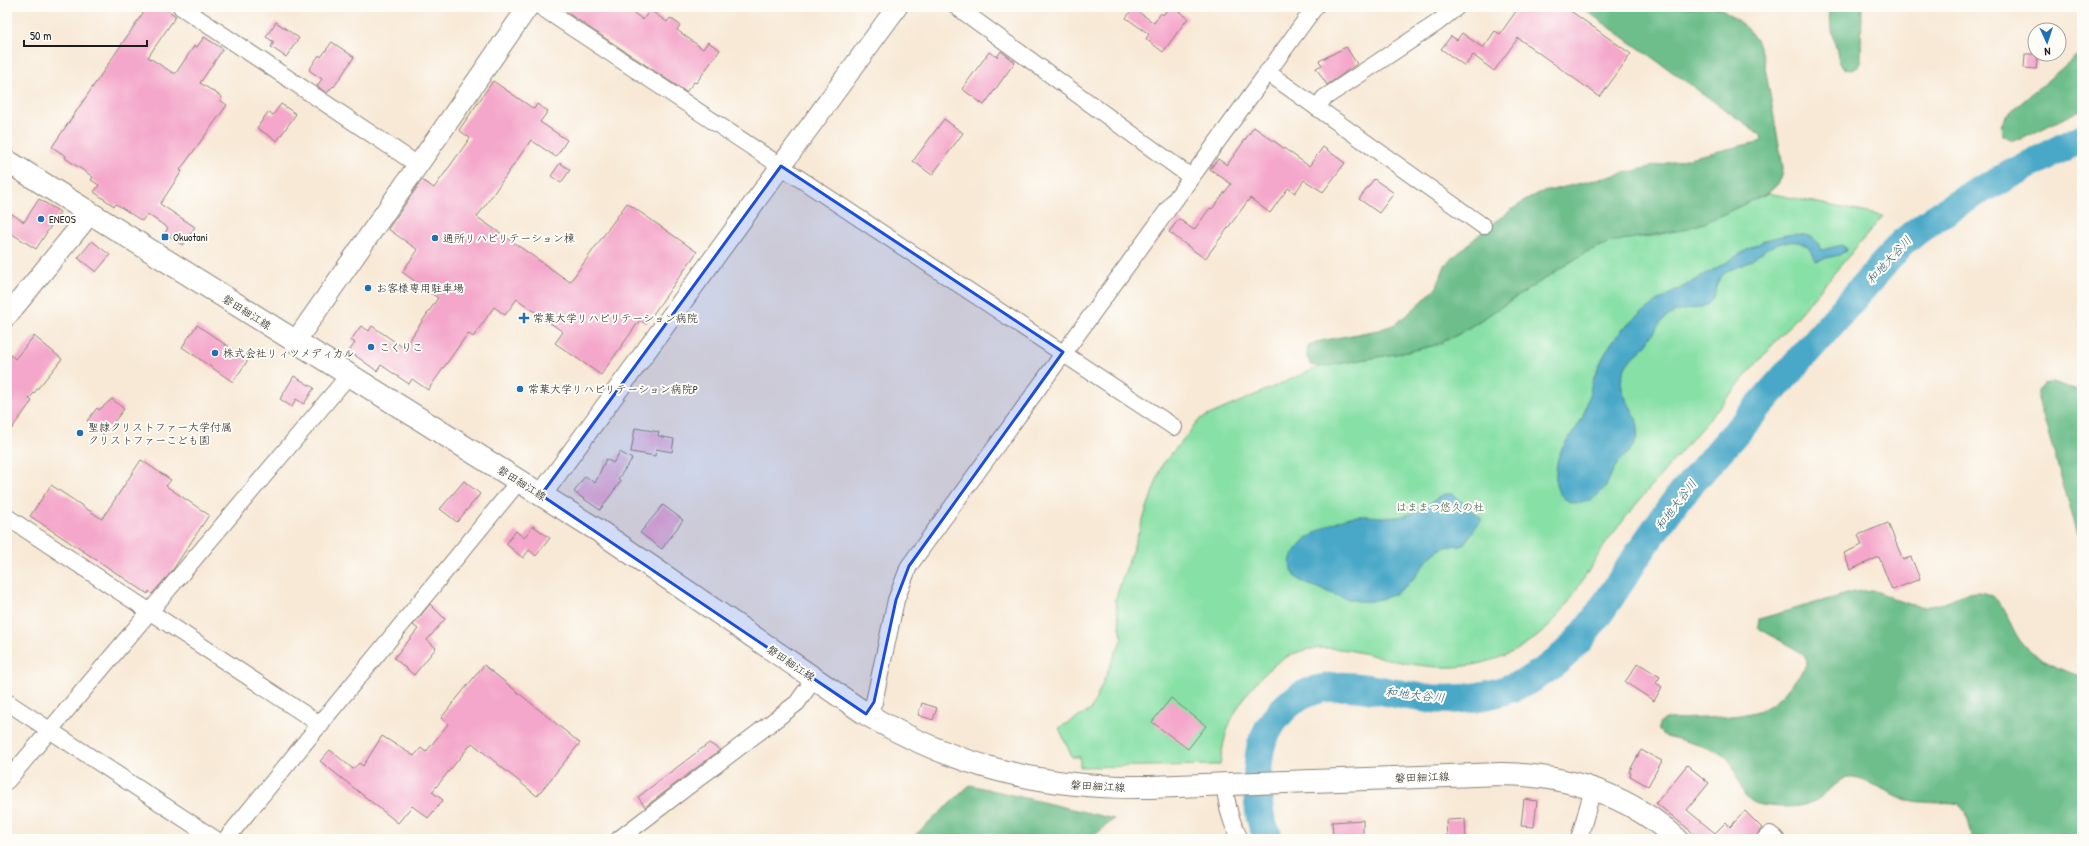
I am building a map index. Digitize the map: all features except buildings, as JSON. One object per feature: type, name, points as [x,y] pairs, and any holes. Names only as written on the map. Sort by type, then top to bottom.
[{"type":"main road","name":"磐田細江線","points":[[7,161],[599,531],[866,714],[916,741],[965,761],[1043,781],[1116,788],[1522,774],[1563,780],[1593,789],[1640,811],[1677,839]]},
{"type":"street","points":[[181,7],[418,165]]},
{"type":"street","points":[[295,342],[528,7]]},
{"type":"street","points":[[542,7],[1174,427]]},
{"type":"street","points":[[541,495],[897,7]]},
{"type":"street","points":[[957,7],[1191,177]]},
{"type":"street","points":[[866,714],[874,702],[896,600],[909,566],[1315,7]]},
{"type":"street","points":[[1317,108],[1324,98],[1437,23],[1457,7]]},
{"type":"street","points":[[1267,72],[1483,226]]},
{"type":"street","points":[[7,316],[90,214]]},
{"type":"street","points":[[7,781],[349,375]]},
{"type":"street","points":[[226,839],[519,481]]},
{"type":"street","points":[[7,517],[320,725]]},
{"type":"street","points":[[619,839],[798,703],[814,679]]},
{"type":"street","points":[[7,702],[215,839]]},
{"type":"street","points":[[1233,784],[1226,801],[1231,823],[1240,839]]},
{"type":"street","points":[[1579,839],[1593,789]]},
{"type":"street","points":[[1765,839],[1770,834],[1776,839]]},
{"type":"highlighted area","points":[[781,166],[1063,352],[909,566],[896,600],[874,702],[866,714],[541,495]]},
{"type":"green space","points":[[1581,7],[1720,7],[1747,28],[1756,40],[1763,56],[1783,167],[1781,179],[1777,185],[1768,193],[1704,223],[1682,230],[1611,242],[1586,252],[1459,334],[1436,345],[1407,352],[1319,367],[1311,365],[1307,357],[1308,347],[1316,342],[1378,330],[1393,325],[1405,317],[1437,287],[1445,265],[1490,225],[1523,202],[1539,193],[1762,141],[1761,135]]},
{"type":"green space","points":[[1827,7],[1862,7],[1861,59],[1858,67],[1851,70],[1843,68],[1839,61]]},
{"type":"green space","points":[[2082,51],[2082,109],[2022,139],[2011,140],[2002,135],[2001,125],[2007,115]]},
{"type":"green space","name":"はままつ悠久の杜","points":[[1768,193],[1883,216],[1643,496],[1609,539],[1567,604],[1542,633],[1526,645],[1508,654],[1483,663],[1457,667],[1414,664],[1341,649],[1318,648],[1296,653],[1274,665],[1245,696],[1230,723],[1224,742],[1220,765],[1080,767],[1080,757],[1072,757],[1059,728],[1091,710],[1122,638],[1115,600],[1162,465],[1200,419],[1319,367],[1407,352],[1436,345],[1459,334],[1586,252],[1611,242],[1634,237],[1654,236],[1704,223]]},
{"type":"green space","points":[[2052,383],[2082,392],[2082,548],[2038,399],[2038,391],[2043,385]]},
{"type":"green space","points":[[1872,590],[1903,602],[1919,606],[1935,605],[1971,592],[1986,593],[1993,597],[2001,605],[2017,636],[2030,651],[2045,662],[2082,677],[2082,839],[1973,839],[1966,813],[1959,804],[1922,803],[1910,801],[1870,783],[1854,778],[1848,778],[1840,781],[1815,801],[1800,806],[1777,807],[1754,803],[1744,793],[1732,765],[1723,755],[1707,748],[1663,735],[1659,731],[1659,724],[1665,719],[1742,715],[1769,706],[1775,702],[1790,686],[1804,669],[1807,661],[1802,653],[1760,629],[1758,626],[1759,619],[1854,592]]},
{"type":"green space","points":[[970,785],[1114,819],[1090,839],[911,839]]},
{"type":"water","points":[[1796,234],[1805,235],[1815,239],[1821,250],[1841,245],[1845,247],[1846,251],[1843,254],[1815,261],[1813,254],[1805,245],[1793,242],[1780,243],[1770,247],[1749,262],[1723,275],[1718,282],[1711,301],[1705,306],[1676,312],[1666,318],[1644,348],[1628,363],[1622,376],[1621,385],[1623,393],[1635,415],[1637,423],[1637,438],[1633,447],[1619,462],[1612,472],[1607,484],[1594,498],[1582,503],[1570,502],[1565,499],[1558,491],[1556,484],[1558,457],[1580,422],[1586,408],[1592,383],[1600,364],[1610,345],[1620,333],[1631,321],[1657,302],[1751,248],[1772,238]]},
{"type":"water","points":[[1444,494],[1452,494],[1482,519],[1463,545],[1439,550],[1428,560],[1406,586],[1394,594],[1373,601],[1347,599],[1299,580],[1291,568],[1291,560],[1294,552],[1302,543],[1332,523],[1357,516],[1400,517],[1412,513]]},
{"type":"waterway","name":"和地大谷川","points":[[1269,839],[1261,821],[1259,807],[1259,756],[1263,740],[1268,730],[1277,716],[1289,704],[1306,693],[1324,688],[1343,686],[1439,699],[1471,698],[1503,691],[1523,683],[1540,673],[1569,650],[1581,637],[1603,608],[1678,498],[1902,243],[1922,227],[1966,198],[2082,138]]},
{"type":"place","name":"ENEOS","points":[[41,219]]},
{"type":"place","name":"Okuotani","points":[[165,237]]},
{"type":"place","name":"通所リハビリテーション棟","points":[[435,238]]},
{"type":"place","name":"お客様専用駐車場","points":[[368,288]]},
{"type":"place","name":"常葉大学リハビリテーション病院","points":[[524,318]]},
{"type":"place","name":"こくりこ","points":[[371,347]]},
{"type":"place","name":"株式会社リィツメディカル","points":[[215,353]]},
{"type":"place","name":"常葉大学リハビリテーション病院P","points":[[520,389]]},
{"type":"place","name":"聖隷クリストファー大学付属 クリストファーこども園","points":[[80,433]]}]
